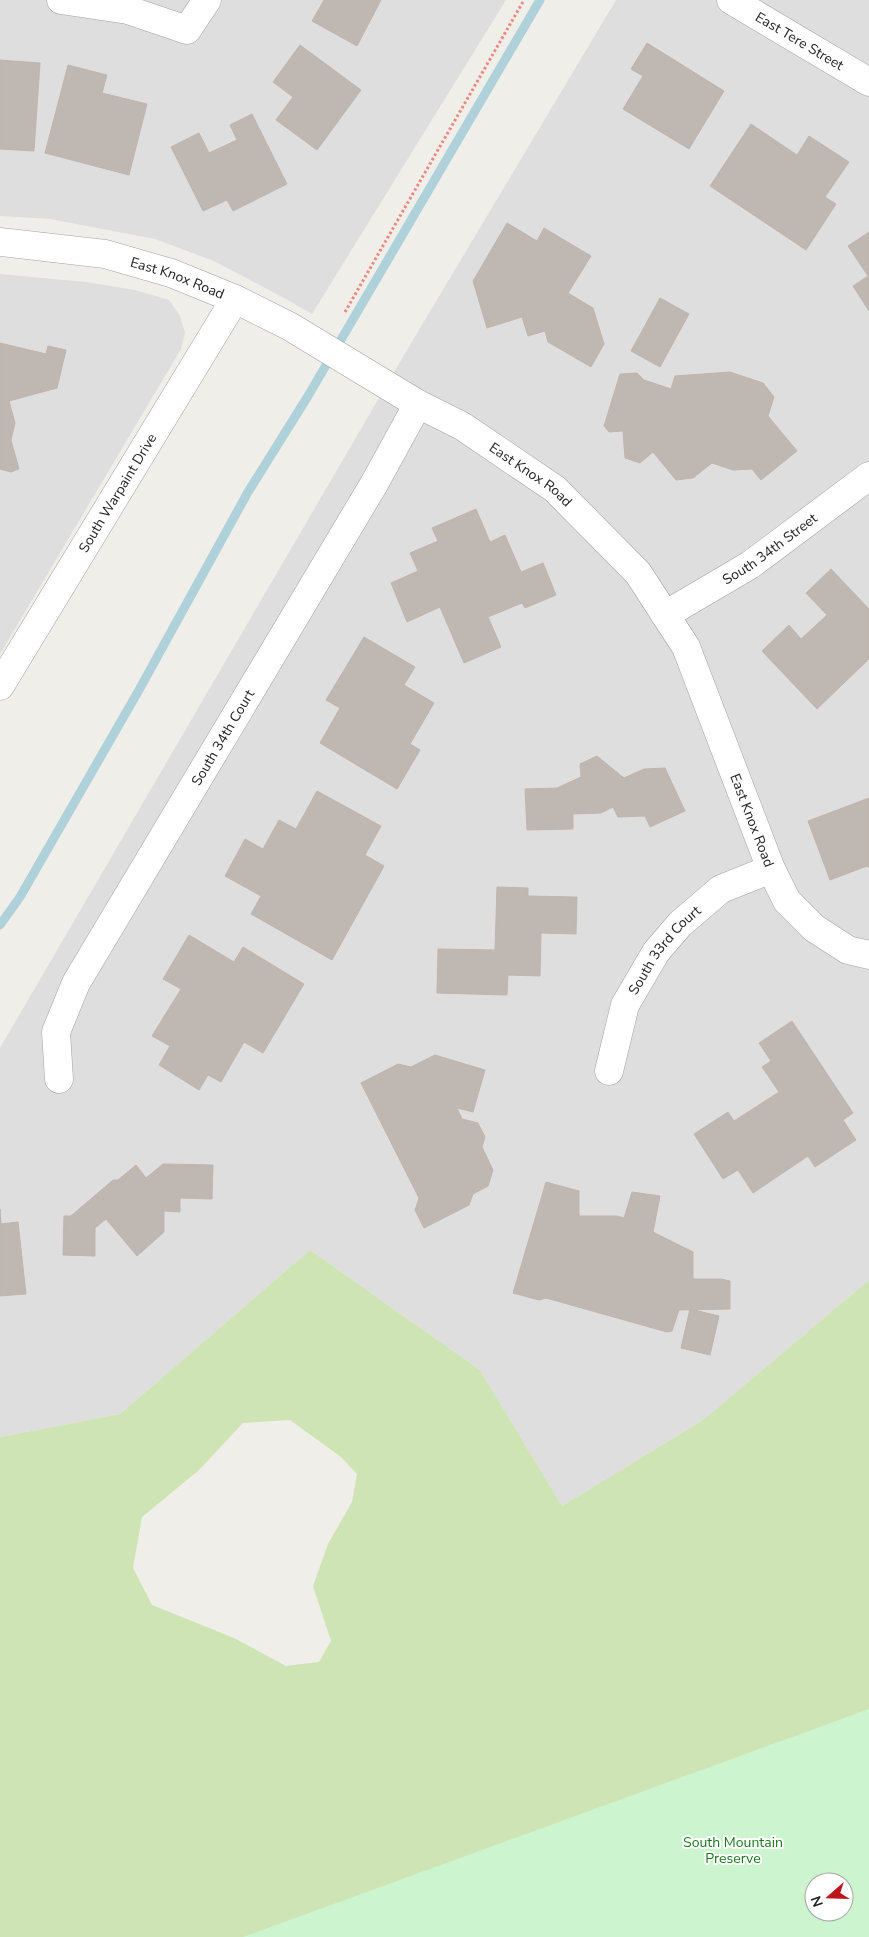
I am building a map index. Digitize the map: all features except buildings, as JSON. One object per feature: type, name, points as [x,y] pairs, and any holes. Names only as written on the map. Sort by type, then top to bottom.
[{"type":"street","points":[[61,0],[128,10],[187,30],[207,0]]},
{"type":"street","name":"East Tere Street","points":[[731,0],[869,82]]},
{"type":"street","name":"East Knox Road","points":[[0,242],[105,254],[171,273],[236,299],[289,326],[418,404],[462,426],[555,489],[638,572],[686,647],[771,869],[786,901],[814,928],[859,952]]},
{"type":"street","name":"South Warpaint Drive","points":[[0,686],[236,299]]},
{"type":"street","name":"South 34th Court","points":[[59,1079],[56,1032],[76,983],[374,484],[418,404]]},
{"type":"street","name":"South 34th Street","points":[[665,615],[750,565],[869,476]]},
{"type":"street","name":"South 33rd Court","points":[[609,1071],[625,1005],[656,952],[680,924],[721,889],[771,869]]},
{"type":"path","points":[[345,312],[524,0]]},
{"type":"shaded area","points":[[0,0],[506,0],[312,314],[214,261],[155,239],[50,219],[0,216]]},
{"type":"shaded area","points":[[616,0],[869,0],[869,1280],[703,1420],[562,1506],[480,1370],[310,1250],[120,1414],[0,1437],[0,1048],[404,355]]},
{"type":"shaded area","points":[[0,274],[86,282],[135,290],[169,300],[180,316],[185,333],[181,349],[0,654]]},
{"type":"green space","points":[[310,1250],[480,1370],[562,1506],[703,1420],[869,1280],[869,1937],[0,1937],[0,1437],[120,1414]],"holes":[[[290,1420],[341,1457],[357,1474],[352,1502],[328,1544],[313,1586],[331,1641],[319,1662],[286,1666],[234,1638],[152,1605],[133,1568],[142,1517],[199,1470],[243,1423]]]},
{"type":"green space","name":"South Mountain Preserve","points":[[869,1709],[869,1937],[243,1937]]},
{"type":"waterway","points":[[0,925],[20,897],[139,690],[248,492],[308,396],[540,0]]}]
